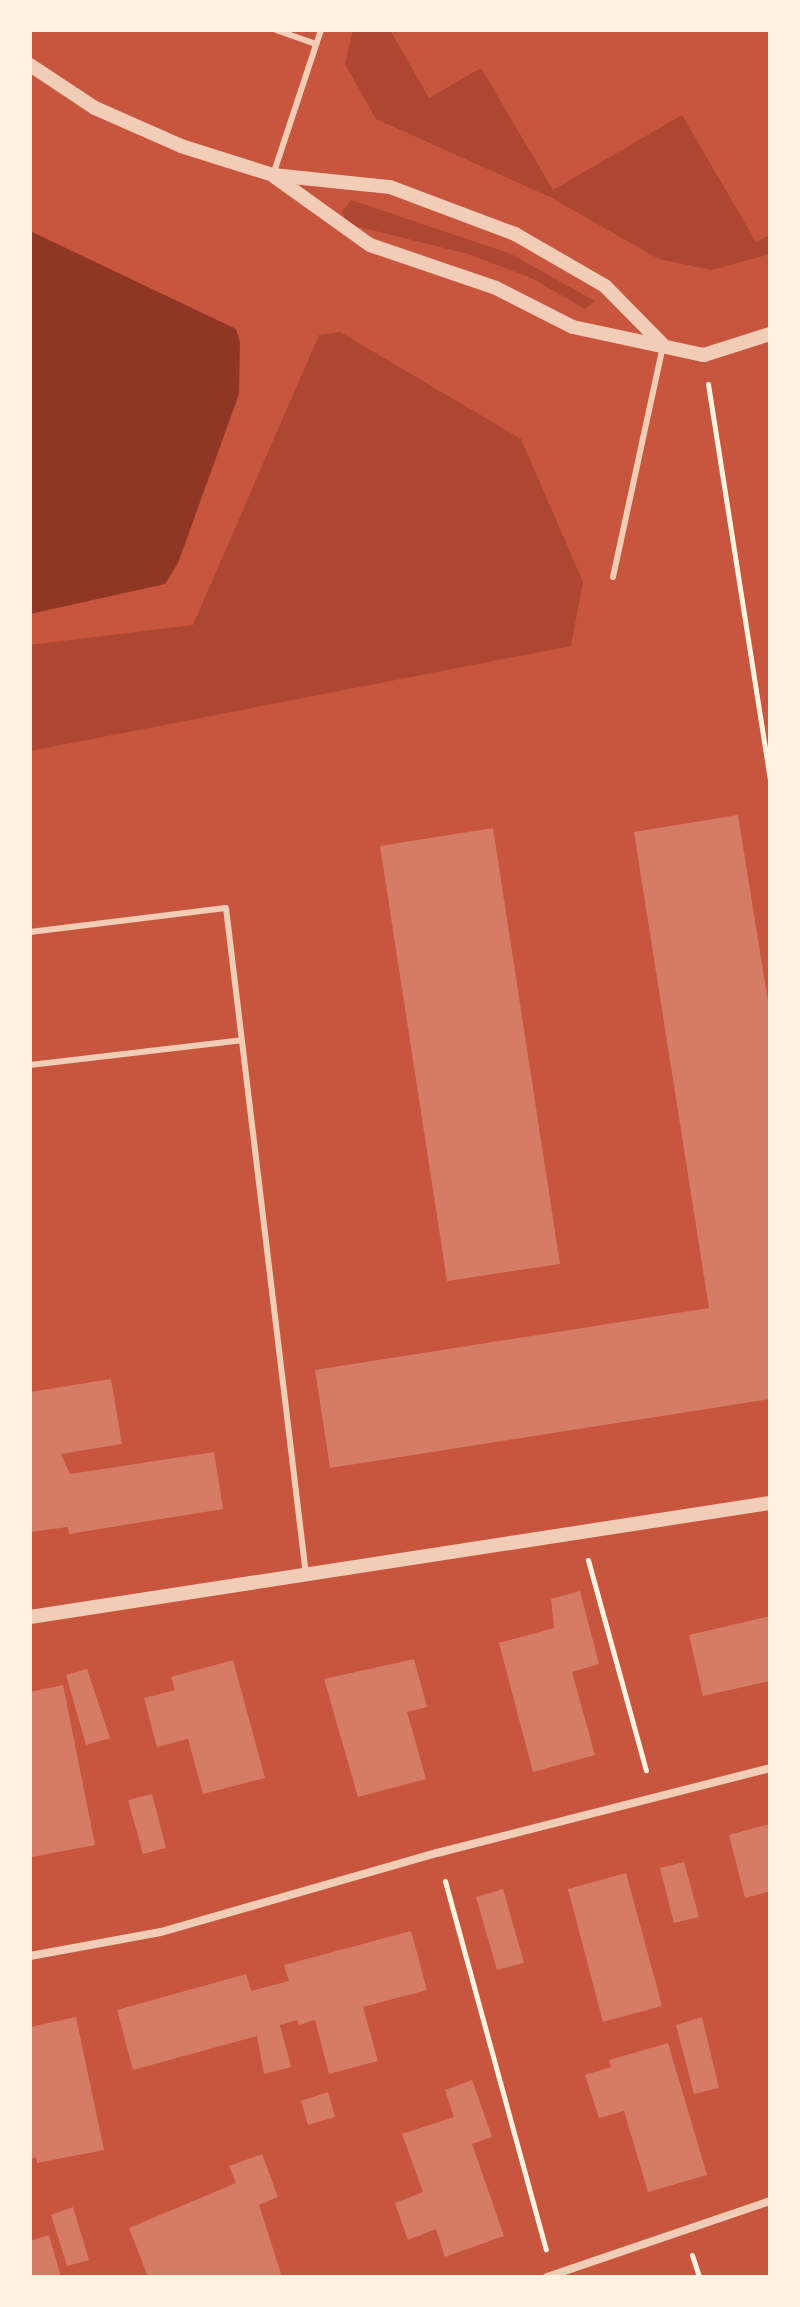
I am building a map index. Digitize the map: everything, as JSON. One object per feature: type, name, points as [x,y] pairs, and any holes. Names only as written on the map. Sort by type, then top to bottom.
[{"type":"street","points":[[30,65],[95,108],[181,146],[273,175],[390,187],[515,234],[605,286],[663,345]]},
{"type":"street","points":[[273,175],[370,245],[496,288],[573,327],[704,355],[770,334]]},
{"type":"street","points":[[30,1617],[770,1503]]},
{"type":"street","points":[[30,1956],[161,1932],[437,1853],[770,1768]]},
{"type":"street","points":[[550,2276],[770,2201]]},
{"type":"lane","points":[[276,30],[316,44]]},
{"type":"lane","points":[[273,175],[321,30]]},
{"type":"lane","points":[[613,577],[663,345]]},
{"type":"lane","points":[[30,932],[226,908],[306,1575]]},
{"type":"lane","points":[[30,1065],[242,1040]]},
{"type":"path","points":[[704,355],[770,782]]},
{"type":"path","points":[[591,1571],[654,1797]]},
{"type":"path","points":[[437,1853],[550,2276]]},
{"type":"shaded area","points":[[353,30],[390,30],[429,98],[481,68],[553,190],[682,115],[756,242],[770,235],[770,254],[711,270],[659,259],[550,197],[376,119],[345,64]]},
{"type":"shaded area","points":[[351,200],[509,253],[595,301],[585,309],[531,278],[468,254],[347,224],[342,212]]},
{"type":"shaded area","points":[[30,231],[236,329],[240,342],[239,394],[178,563],[165,584],[30,614]]},
{"type":"shaded area","points":[[340,332],[521,439],[583,582],[571,646],[30,751],[30,645],[193,625],[319,335]]},
{"type":"building","points":[[738,815],[770,1014],[770,1399],[330,1468],[315,1370],[709,1308],[634,832]]},
{"type":"building","points":[[493,828],[560,1264],[447,1281],[380,846]]},
{"type":"building","points":[[111,1379],[122,1444],[61,1454],[70,1474],[214,1452],[223,1509],[69,1534],[68,1527],[30,1532],[30,1392]]},
{"type":"building","points":[[580,1591],[599,1664],[572,1672],[595,1755],[533,1772],[499,1643],[554,1628],[551,1599]]},
{"type":"building","points":[[770,1616],[770,1681],[703,1696],[689,1635]]},
{"type":"building","points":[[414,1659],[427,1707],[407,1712],[426,1779],[358,1797],[324,1679]]},
{"type":"building","points":[[233,1660],[265,1778],[203,1794],[188,1739],[157,1747],[144,1698],[175,1690],[171,1677]]},
{"type":"building","points":[[87,1669],[110,1738],[86,1745],[66,1675]]},
{"type":"building","points":[[63,1685],[95,1845],[32,1857],[30,1692]]},
{"type":"building","points":[[152,1794],[166,1848],[143,1854],[128,1800]]},
{"type":"building","points":[[770,1824],[770,1891],[745,1898],[729,1835]]},
{"type":"building","points":[[684,1862],[699,1917],[674,1923],[660,1868]]},
{"type":"building","points":[[626,1873],[662,2006],[603,2022],[568,1889]]},
{"type":"building","points":[[503,1889],[524,1963],[497,1970],[476,1897]]},
{"type":"building","points":[[411,1931],[427,1990],[363,2007],[378,2061],[329,2074],[315,2020],[299,2025],[297,2020],[280,2025],[291,2067],[264,2074],[257,2036],[133,2070],[117,2010],[246,1974],[251,1991],[289,1981],[284,1965]]},
{"type":"building","points":[[76,2017],[104,2150],[37,2163],[36,2157],[30,2159],[30,2027]]},
{"type":"building","points":[[702,2017],[719,2088],[694,2094],[676,2025]]},
{"type":"building","points":[[668,2043],[707,2175],[648,2192],[624,2111],[599,2118],[585,2075],[611,2067],[609,2060]]},
{"type":"building","points":[[472,2080],[492,2137],[472,2144],[504,2236],[445,2257],[436,2229],[408,2240],[395,2203],[423,2192],[402,2134],[454,2117],[445,2090]]},
{"type":"building","points":[[328,2092],[335,2117],[308,2125],[301,2101]]},
{"type":"building","points":[[262,2154],[278,2197],[259,2205],[282,2277],[148,2277],[129,2228],[236,2183],[229,2166]]},
{"type":"building","points":[[73,2207],[89,2260],[67,2266],[51,2215]]},
{"type":"building","points":[[49,2235],[61,2277],[30,2277],[30,2241]]}]
